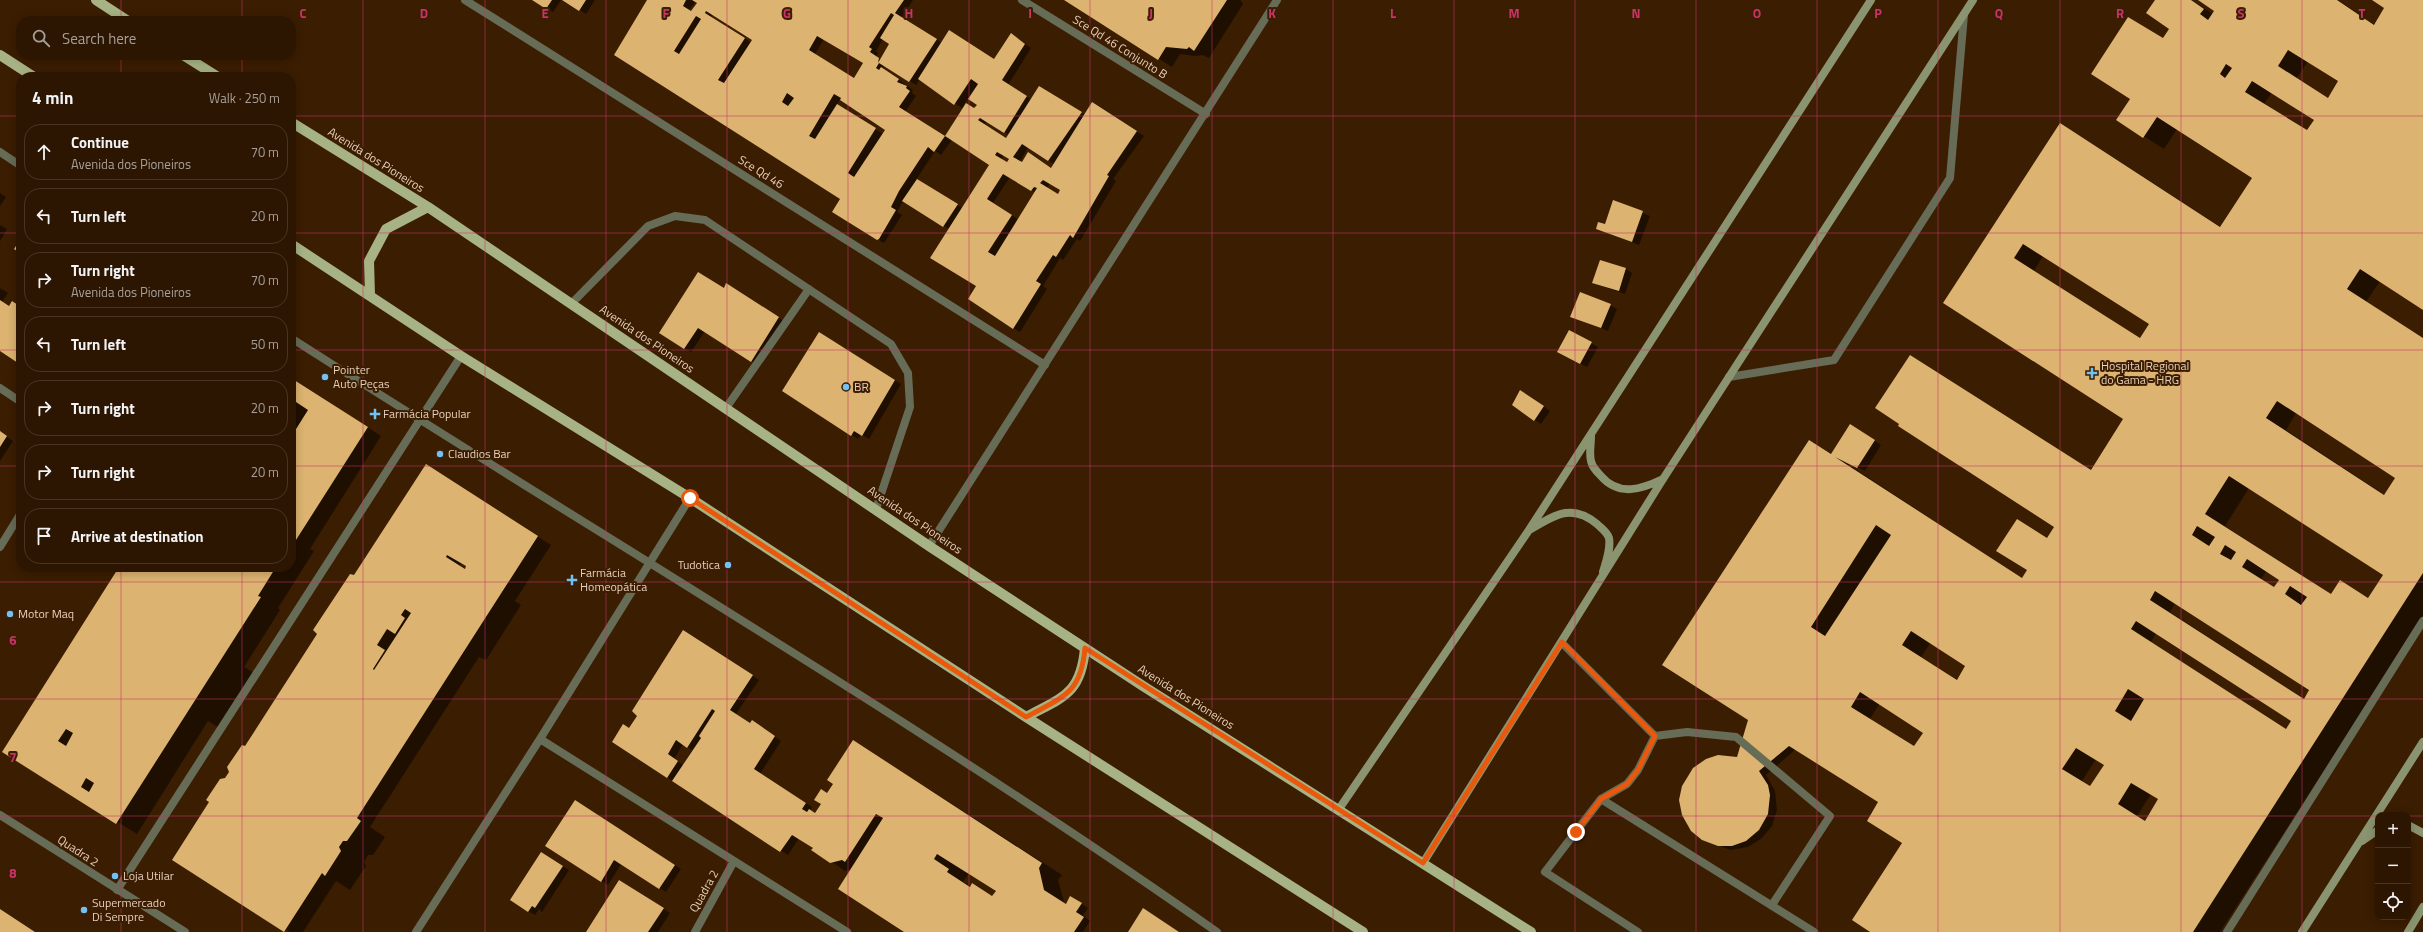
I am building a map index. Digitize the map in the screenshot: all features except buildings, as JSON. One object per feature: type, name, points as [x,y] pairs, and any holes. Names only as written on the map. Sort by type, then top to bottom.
[{"type":"main road","points":[[1339,809],[1529,530],[1871,0]]},
{"type":"main road","points":[[1423,863],[1663,479],[1973,0]]},
{"type":"main road","points":[[99,2],[120,16]]},
{"type":"main road","points":[[0,55],[26,72]]},
{"type":"main road","points":[[191,60],[210,72]]},
{"type":"main road","name":"Avenida dos Pioneiros","points":[[296,125],[428,207],[929,546],[1085,648],[1531,932]]},
{"type":"main road","points":[[370,295],[369,261],[386,229],[428,207]]},
{"type":"main road","points":[[296,247],[461,356],[690,498],[1026,717],[1363,932]]},
{"type":"main road","points":[[1591,435],[1590,461],[1605,481],[1617,488],[1630,490],[1643,488],[1663,479]]},
{"type":"main road","points":[[1529,530],[1550,518],[1571,512],[1580,513],[1592,520],[1606,532],[1609,539],[1602,578]]},
{"type":"main road","points":[[1026,717],[1065,696],[1074,686],[1084,669],[1085,648]]},
{"type":"main road","points":[[2302,932],[2423,742]]},
{"type":"main road","points":[[2411,827],[2423,833]]},
{"type":"main road","points":[[2359,843],[2375,832]]},
{"type":"main road","points":[[2408,932],[2423,907]]},
{"type":"street","name":"Sce Qd 46","points":[[465,0],[1045,365]]},
{"type":"street","name":"Sce Qd 46 Conjunto B","points":[[1022,0],[1206,114]]},
{"type":"street","points":[[929,546],[1206,114],[1277,0]]},
{"type":"street","points":[[1729,377],[1834,360],[1950,178],[1964,15]]},
{"type":"street","points":[[0,152],[16,163]]},
{"type":"street","points":[[571,304],[648,226],[675,216],[705,220],[891,344],[908,373],[910,408],[876,509]]},
{"type":"street","points":[[726,408],[808,289]]},
{"type":"street","points":[[296,341],[420,420],[650,561],[1114,860],[1217,932]]},
{"type":"street","points":[[117,890],[461,356]]},
{"type":"street","points":[[0,388],[16,399]]},
{"type":"street","points":[[416,932],[540,739],[690,498]]},
{"type":"street","points":[[0,547],[16,521]]},
{"type":"street","points":[[2227,932],[2423,621]]},
{"type":"street","points":[[1562,642],[1655,736]]},
{"type":"street","points":[[1655,736],[1687,732],[1736,737],[1830,816],[1772,905]]},
{"type":"street","points":[[1638,932],[1545,872],[1601,799],[1627,784],[1638,770],[1655,736]]},
{"type":"street","points":[[540,739],[847,932]]},
{"type":"street","points":[[1601,799],[1814,932]]},
{"type":"street","name":"Quadra 2","points":[[0,815],[185,932]]},
{"type":"street","name":"Quadra 2","points":[[695,932],[734,861]]},
{"type":"place","name":"Hospital Regional do Gama - HRG","points":[[2092,373]]},
{"type":"place","name":"Pointer Auto Peças","points":[[325,377]]},
{"type":"place","name":"BR","points":[[846,387]]},
{"type":"place","name":"Farmácia Popular","points":[[375,414]]},
{"type":"place","name":"Claudios Bar","points":[[440,454]]},
{"type":"place","name":"Tudotica","points":[[728,565]]},
{"type":"place","name":"Farmácia Homeopática","points":[[572,580]]},
{"type":"place","name":"Motor Maq","points":[[10,614]]},
{"type":"place","name":"Loja Utilar","points":[[115,876]]},
{"type":"place","name":"Supermercado Di Sempre","points":[[84,910]]},
{"type":"route","points":[[690,498],[1026,717],[1065,696],[1074,686],[1084,669],[1085,648],[1423,863],[1562,642],[1655,736],[1638,770],[1627,784],[1601,799],[1576,832]]}]
